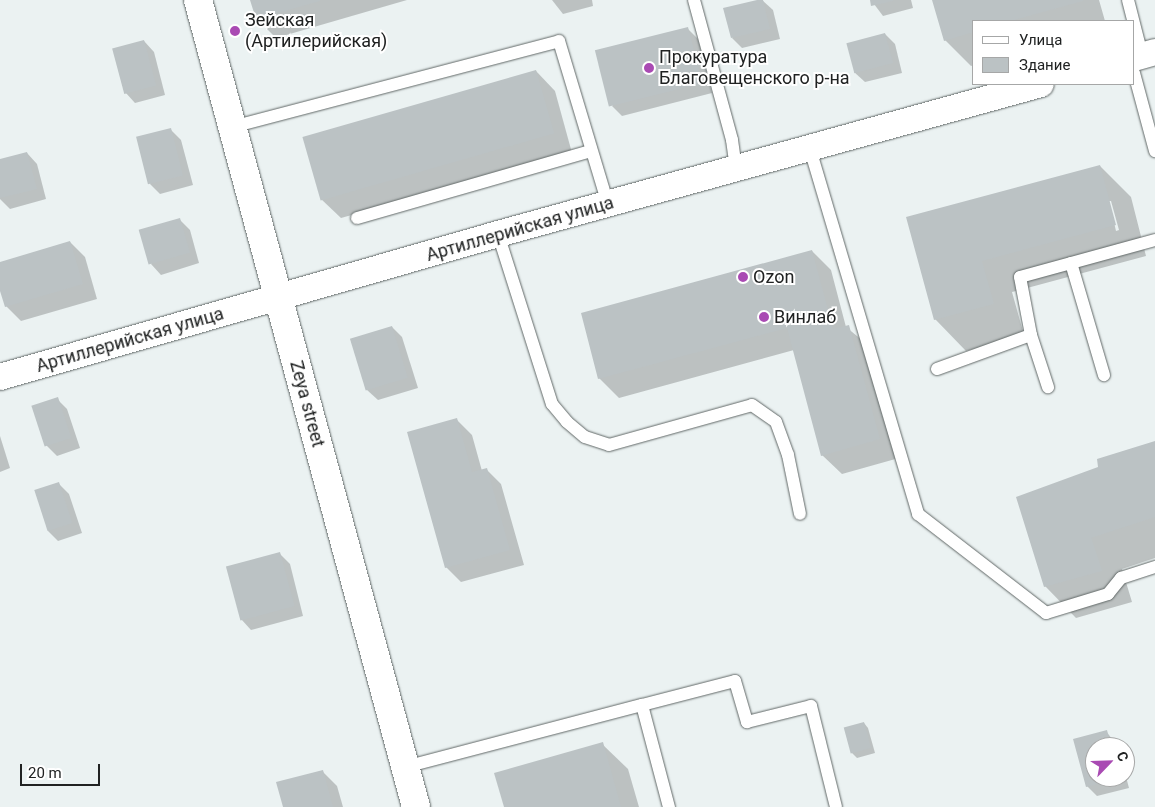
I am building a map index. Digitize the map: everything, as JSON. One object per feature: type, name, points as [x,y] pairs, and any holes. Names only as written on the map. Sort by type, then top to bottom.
[{"type":"street","name":"Zeya street","points":[[198,0],[416,807]]},
{"type":"street","name":"Артиллерийская улица","points":[[0,377],[498,234],[1037,85]]},
{"type":"lane","points":[[694,0],[732,140],[736,168]]},
{"type":"lane","points":[[1128,0],[1132,20]]},
{"type":"lane","points":[[1135,32],[1155,151]]},
{"type":"lane","points":[[232,127],[560,41],[608,204]]},
{"type":"lane","points":[[810,148],[918,514],[1046,614],[1108,594],[1122,578],[1155,567]]},
{"type":"lane","points":[[357,218],[591,151]]},
{"type":"lane","points":[[498,234],[552,404],[567,422],[585,438],[609,445],[752,405],[776,422],[788,455],[800,514]]},
{"type":"lane","points":[[1048,387],[1031,334],[1020,277],[1155,240]]},
{"type":"lane","points":[[1071,263],[1104,375]]},
{"type":"lane","points":[[937,369],[1031,334]]},
{"type":"lane","points":[[405,766],[735,680],[747,722],[811,706],[836,807]]},
{"type":"lane","points":[[642,705],[669,807]]},
{"type":"building","points":[[250,0],[320,0],[320,1],[256,19]]},
{"type":"building","points":[[763,0],[770,29],[731,38],[723,8]]},
{"type":"building","points":[[870,0],[893,0],[893,1],[871,6]]},
{"type":"building","points":[[932,0],[1083,0],[1015,20],[972,20],[972,33],[944,41]]},
{"type":"building","name":"Прокуратура Благовещенского р-на","points":[[688,27],[702,83],[609,107],[595,50]]},
{"type":"building","points":[[885,33],[893,63],[854,73],[846,43]]},
{"type":"building","points":[[144,40],[156,85],[124,94],[112,49]]},
{"type":"building","points":[[536,70],[554,133],[321,200],[302,137]]},
{"type":"building","points":[[171,128],[183,176],[148,184],[136,137]]},
{"type":"building","points":[[27,152],[37,189],[0,198],[0,159]]},
{"type":"building","points":[[1100,165],[1116,225],[982,261],[994,304],[934,320],[906,217]]},
{"type":"building","points":[[180,218],[190,253],[149,264],[139,230]]},
{"type":"building","points":[[70,241],[83,284],[5,307],[0,291],[0,262]]},
{"type":"building","points":[[812,250],[833,329],[849,325],[880,439],[821,456],[787,328],[598,379],[581,313]]},
{"type":"building","points":[[392,326],[408,378],[366,391],[350,339]]},
{"type":"building","points":[[58,397],[71,438],[45,447],[31,406]]},
{"type":"building","points":[[457,418],[472,472],[487,468],[510,550],[445,568],[407,432]]},
{"type":"building","points":[[1155,441],[1155,517],[1091,538],[1102,571],[1044,587],[1016,497],[1098,467],[1097,459]]},
{"type":"building","points":[[59,482],[72,523],[48,531],[34,490]]},
{"type":"building","points":[[280,552],[294,606],[240,621],[226,566]]},
{"type":"building","points":[[864,722],[871,748],[851,754],[844,727]]},
{"type":"building","points":[[1107,730],[1109,737],[1085,737],[1085,783],[1073,739]]},
{"type":"building","points":[[603,742],[621,807],[504,807],[494,773]]},
{"type":"building","points":[[323,770],[333,807],[283,807],[276,782]]},
{"type":"place","name":"Зейская (Артилерийская)","points":[[235,31]]},
{"type":"place","name":"Прокуратура Благовещенского р-на","points":[[649,68]]},
{"type":"place","name":"Ozon","points":[[743,277]]},
{"type":"place","name":"Винлаб","points":[[764,317]]}]
